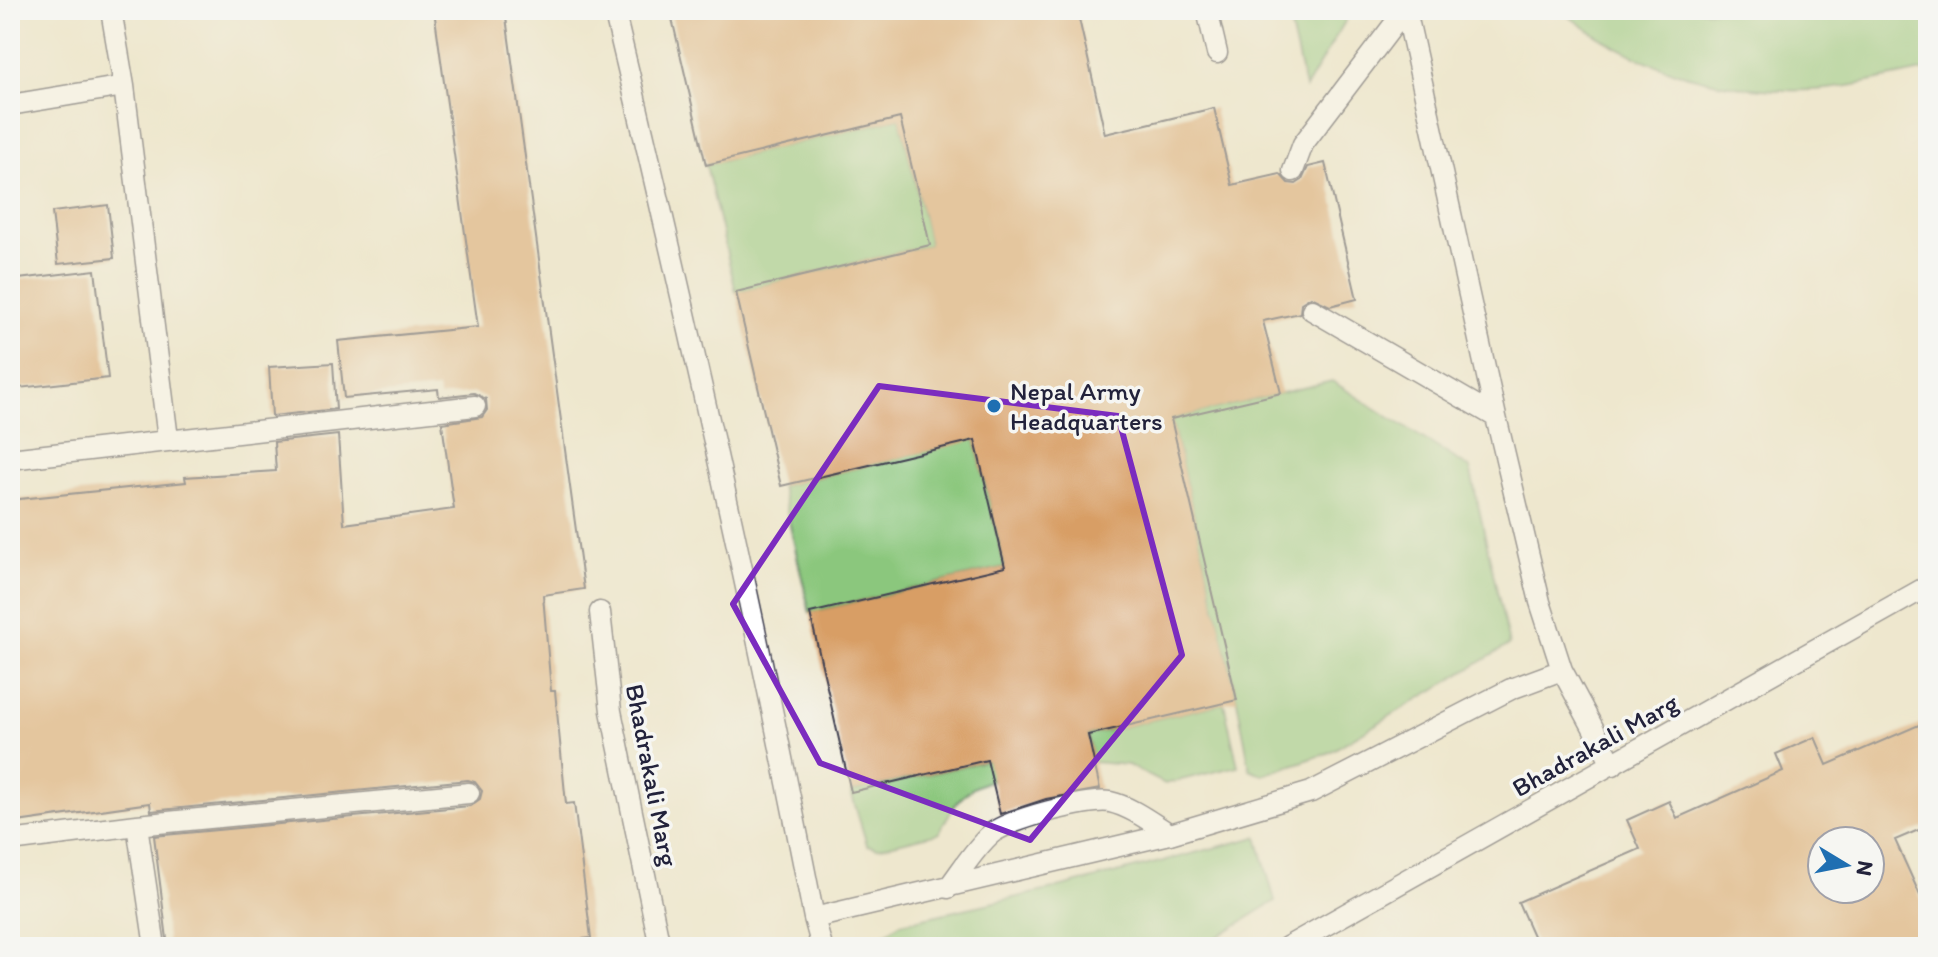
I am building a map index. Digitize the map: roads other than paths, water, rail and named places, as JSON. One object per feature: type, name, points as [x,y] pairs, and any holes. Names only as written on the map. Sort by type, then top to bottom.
[{"type":"lane","points":[[111,10],[124,86],[168,439]]},
{"type":"lane","points":[[614,10],[782,755],[822,947]]},
{"type":"lane","points":[[1207,10],[1217,53]]},
{"type":"lane","points":[[1293,171],[1303,144],[1405,10]]},
{"type":"lane","points":[[1405,10],[1540,602],[1562,670],[1613,765]]},
{"type":"lane","points":[[10,105],[124,86]]},
{"type":"lane","points":[[1312,310],[1496,417]]},
{"type":"lane","points":[[10,459],[475,406]]},
{"type":"lane","name":"Bhadrakali Marg","points":[[1287,947],[1928,586]]},
{"type":"lane","name":"Bhadrakali Marg","points":[[600,612],[611,711],[660,947]]},
{"type":"lane","points":[[814,918],[1170,834],[1311,792],[1511,689],[1562,670]]},
{"type":"lane","points":[[10,841],[137,825],[469,793]]},
{"type":"lane","points":[[948,888],[992,833],[1014,821],[1092,801],[1110,802],[1170,834]]},
{"type":"lane","points":[[137,825],[155,947]]},
{"type":"place","name":"Nepal Army Headquarters","points":[[994,406]]}]
